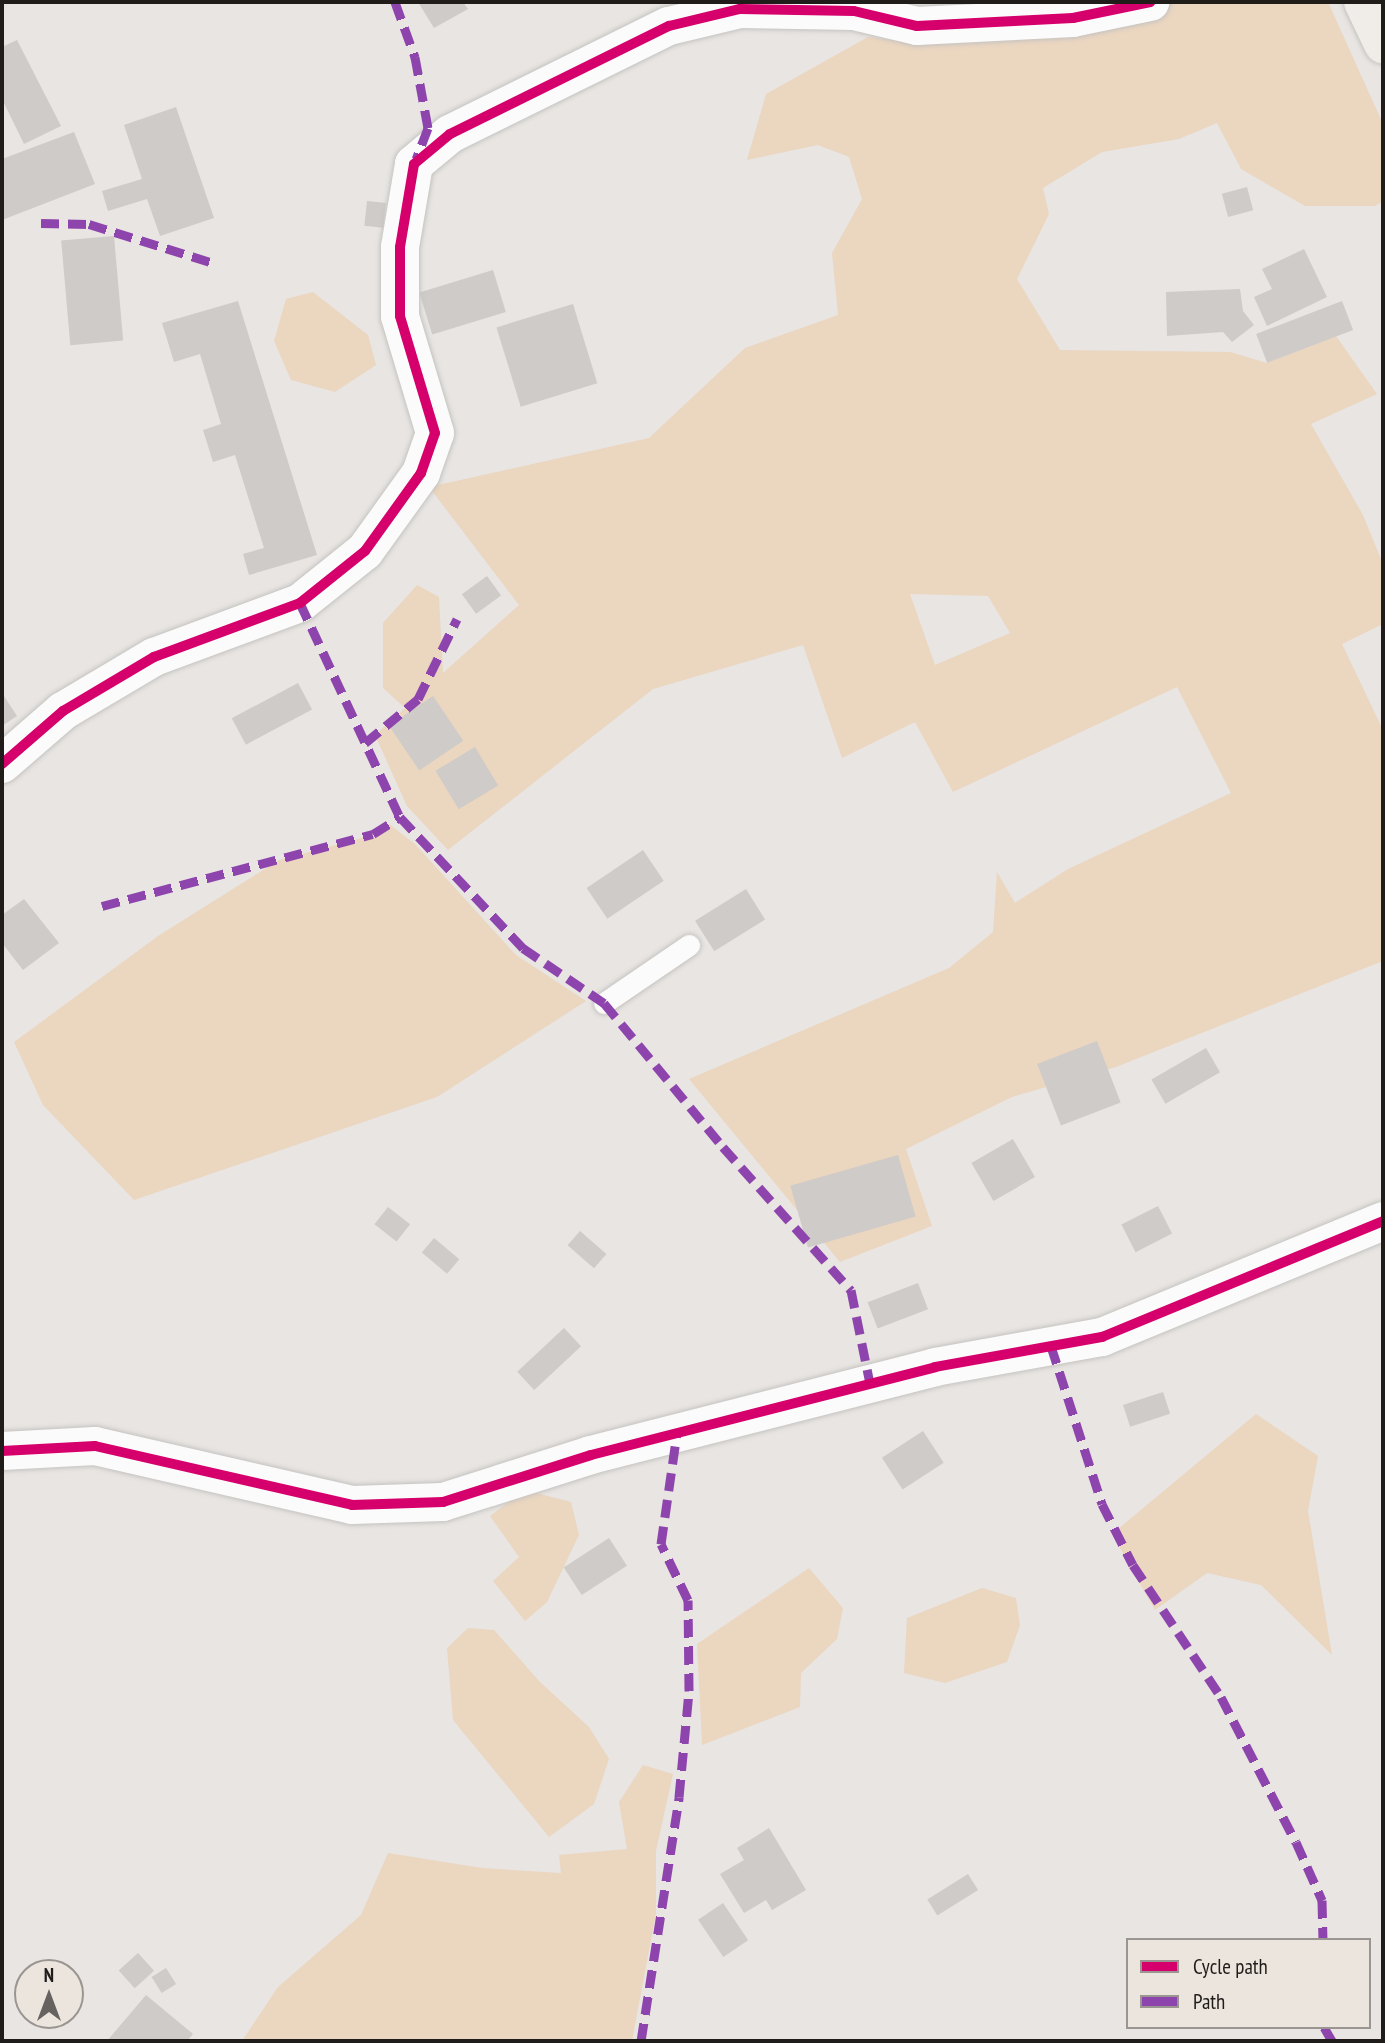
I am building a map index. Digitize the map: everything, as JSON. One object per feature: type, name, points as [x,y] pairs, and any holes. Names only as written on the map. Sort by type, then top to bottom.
[{"type":"main road","points":[[1363,2],[1383,44]]},
{"type":"street","points":[[2,764],[63,711],[154,657],[300,603],[365,551],[421,473],[435,433],[400,316],[400,247],[414,164],[450,134],[669,26],[740,9],[854,11],[917,26],[1073,18],[1150,2]]},
{"type":"street","points":[[2,1451],[95,1446],[352,1506],[443,1502],[591,1454],[909,1374],[1102,1337],[1383,1221]]},
{"type":"lane","points":[[604,1003],[689,945]]},
{"type":"shaded area","points":[[1102,2],[1328,2],[1383,124],[1383,201],[1375,206],[1305,206],[1241,169],[1217,123],[1179,139],[1102,152],[1043,188],[1049,214],[1017,279],[1060,350],[1230,352],[1267,363],[1336,336],[1377,394],[1311,424],[1363,515],[1383,564],[1383,624],[1342,644],[1383,730],[1383,961],[1116,1067],[1012,1097],[906,1149],[932,1226],[840,1262],[689,1079],[949,968],[993,932],[997,872],[1015,903],[1068,869],[1231,793],[1177,687],[953,792],[915,722],[842,758],[803,645],[653,689],[448,850],[407,806],[375,735],[405,708],[383,688],[383,623],[417,585],[439,597],[443,673],[519,605],[429,487],[649,438],[745,348],[838,315],[832,253],[862,199],[849,157],[818,145],[747,160],[766,94],[868,37],[918,43]],"holes":[[[910,594],[988,596],[1010,633],[935,665]]]},
{"type":"shaded area","points":[[313,292],[368,335],[376,365],[335,392],[291,380],[274,341],[286,299]]},
{"type":"shaded area","points":[[389,824],[415,844],[516,955],[586,1001],[437,1097],[134,1200],[43,1105],[14,1042],[158,936],[279,860],[373,835]]},
{"type":"shaded area","points":[[1256,1414],[1318,1456],[1308,1511],[1332,1655],[1261,1585],[1207,1573],[1155,1610],[1112,1534]]},
{"type":"shaded area","points":[[525,1490],[571,1502],[579,1535],[547,1602],[525,1621],[493,1581],[519,1557],[490,1516]]},
{"type":"shaded area","points":[[809,1568],[843,1608],[837,1639],[801,1673],[800,1707],[702,1745],[697,1644]]},
{"type":"shaded area","points":[[982,1588],[1016,1598],[1020,1625],[1007,1662],[945,1683],[904,1673],[907,1618]]},
{"type":"shaded area","points":[[468,1628],[494,1630],[540,1682],[589,1727],[609,1759],[594,1804],[549,1837],[453,1720],[447,1648]]},
{"type":"shaded area","points":[[643,1765],[673,1774],[656,1851],[656,1913],[632,2041],[242,2041],[278,1987],[361,1915],[388,1853],[482,1868],[561,1873],[559,1855],[627,1849],[619,1802]]},
{"type":"building","points":[[418,2],[463,2],[468,9],[434,28]]},
{"type":"building","points":[[17,40],[61,126],[24,144],[2,99],[2,47]]},
{"type":"building","points":[[176,107],[214,218],[160,236],[147,199],[108,211],[102,191],[142,179],[124,125]]},
{"type":"building","points":[[74,132],[95,184],[2,220],[2,159]]},
{"type":"building","points":[[1247,187],[1253,210],[1228,217],[1222,194]]},
{"type":"building","points":[[367,201],[386,203],[383,228],[364,226]]},
{"type":"building","points":[[114,236],[123,341],[70,345],[61,241]]},
{"type":"building","points":[[1304,249],[1327,297],[1267,326],[1254,297],[1272,289],[1262,269]]},
{"type":"building","points":[[493,270],[506,312],[432,335],[419,293]]},
{"type":"building","points":[[1240,289],[1243,311],[1254,325],[1232,342],[1223,332],[1167,336],[1166,292]]},
{"type":"building","points":[[238,301],[317,555],[249,575],[243,554],[264,548],[235,455],[213,462],[203,430],[221,424],[200,354],[174,362],[162,323]]},
{"type":"building","points":[[1342,301],[1353,330],[1267,363],[1256,334]]},
{"type":"building","points":[[573,304],[597,383],[521,407],[496,327]]},
{"type":"building","points":[[487,576],[501,595],[476,614],[462,594]]},
{"type":"building","points":[[298,683],[312,709],[246,745],[232,718]]},
{"type":"building","points":[[2,693],[17,716],[2,726]]},
{"type":"building","points":[[433,696],[463,741],[419,770],[389,726]]},
{"type":"building","points":[[475,747],[498,786],[459,809],[436,771]]},
{"type":"building","points":[[643,850],[664,881],[607,919],[587,888]]},
{"type":"building","points":[[746,889],[765,920],[714,951],[695,921]]},
{"type":"building","points":[[24,899],[59,943],[23,970],[2,943],[2,915]]},
{"type":"building","points":[[1097,1041],[1121,1103],[1061,1126],[1037,1064]]},
{"type":"building","points":[[1206,1048],[1220,1072],[1165,1104],[1151,1080]]},
{"type":"building","points":[[1013,1139],[1035,1177],[993,1201],[971,1163]]},
{"type":"building","points":[[898,1155],[916,1217],[808,1247],[790,1186]]},
{"type":"building","points":[[1158,1206],[1172,1234],[1136,1252],[1121,1225]]},
{"type":"building","points":[[388,1207],[410,1224],[397,1242],[374,1224]]},
{"type":"building","points":[[580,1231],[606,1254],[594,1268],[568,1245]]},
{"type":"building","points":[[434,1238],[459,1259],[447,1274],[422,1253]]},
{"type":"building","points":[[918,1283],[928,1309],[878,1328],[868,1302]]},
{"type":"building","points":[[564,1328],[581,1346],[534,1390],[517,1372]]},
{"type":"building","points":[[1163,1392],[1170,1414],[1130,1427],[1123,1405]]},
{"type":"building","points":[[923,1431],[944,1463],[903,1490],[882,1458]]},
{"type":"building","points":[[609,1538],[627,1566],[582,1595],[564,1567]]},
{"type":"building","points":[[769,1828],[806,1890],[772,1910],[766,1900],[744,1913],[720,1874],[744,1860],[737,1848]]},
{"type":"building","points":[[968,1874],[978,1890],[937,1916],[927,1899]]},
{"type":"building","points":[[723,1903],[748,1940],[723,1957],[698,1920]]},
{"type":"building","points":[[138,1953],[154,1971],[135,1988],[119,1970]]},
{"type":"building","points":[[166,1968],[176,1984],[162,1993],[152,1977]]},
{"type":"building","points":[[146,1995],[193,2034],[187,2041],[107,2041]]},
{"type":"marked path","points":[[395,2],[415,57],[428,128],[416,159]]},
{"type":"marked path","points":[[41,223],[89,224],[210,262]]},
{"type":"marked path","points":[[300,603],[400,817],[523,948],[604,1003],[723,1147],[851,1290],[870,1383]]},
{"type":"marked path","points":[[365,743],[418,699],[457,619]]},
{"type":"marked path","points":[[102,906],[373,834],[400,817]]},
{"type":"marked path","points":[[1051,1346],[1102,1504],[1133,1565],[1221,1697],[1296,1842],[1322,1900],[1323,1938]]},
{"type":"marked path","points":[[641,2041],[679,1797],[689,1691],[688,1600],[661,1544],[677,1433]]},
{"type":"marked path","points":[[1325,2029],[1332,2041]]},
{"type":"cycle path","points":[[2,764],[63,711],[154,657],[300,603],[365,551],[421,473],[435,433],[400,316],[400,247],[414,164],[450,134],[669,26],[740,9],[854,11],[917,26],[1073,18],[1150,2]]},
{"type":"cycle path","points":[[2,1451],[95,1446],[352,1505],[443,1502],[591,1455],[935,1367],[1102,1337],[1383,1221]]}]
